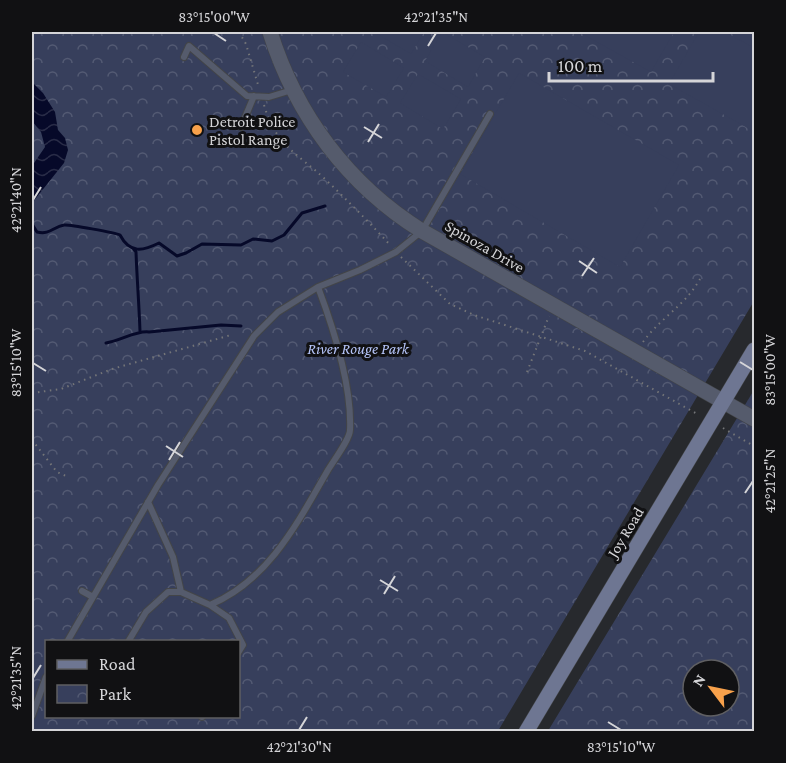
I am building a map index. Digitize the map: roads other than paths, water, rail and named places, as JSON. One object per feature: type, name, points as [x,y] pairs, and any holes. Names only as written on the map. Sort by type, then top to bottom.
[{"type":"main road","name":"Joy Road","points":[[526,732],[754,350]]},
{"type":"street","name":"Spinoza Drive","points":[[270,32],[293,90],[314,127],[347,170],[386,207],[422,231],[754,419]]},
{"type":"lane","points":[[184,57],[189,46],[247,96],[269,97],[293,90]]},
{"type":"lane","points":[[241,127],[254,96]]},
{"type":"lane","points":[[68,640],[148,502],[254,336],[278,312],[318,287],[396,252],[422,231],[490,114]]},
{"type":"lane","points":[[210,605],[229,597],[279,551],[350,432],[347,397],[333,326],[318,287]]},
{"type":"lane","points":[[148,502],[173,557],[181,592]]},
{"type":"lane","points":[[82,591],[93,597]]},
{"type":"lane","points":[[129,640],[146,612],[168,592],[181,592],[210,605],[230,618],[243,645],[240,650]]},
{"type":"lane","points":[[32,716],[45,680]]},
{"type":"water","points":[[32,82],[43,93],[55,112],[58,130],[65,138],[68,150],[64,163],[32,203],[32,166],[45,147],[41,132],[32,121]]},
{"type":"waterway","points":[[32,224],[37,232],[41,233],[64,225],[117,234],[128,245],[137,249],[148,248],[159,243],[177,256],[202,244],[241,245],[253,239],[272,241],[284,235],[302,213],[325,206]]},
{"type":"waterway","points":[[133,248],[136,252],[140,331]]},
{"type":"waterway","points":[[106,343],[144,332],[221,325],[241,326]]},
{"type":"place","name":"Detroit Police Pistol Range","points":[[197,130]]},
{"type":"park label","name":"River Rouge Park","points":[[358,348]]}]
